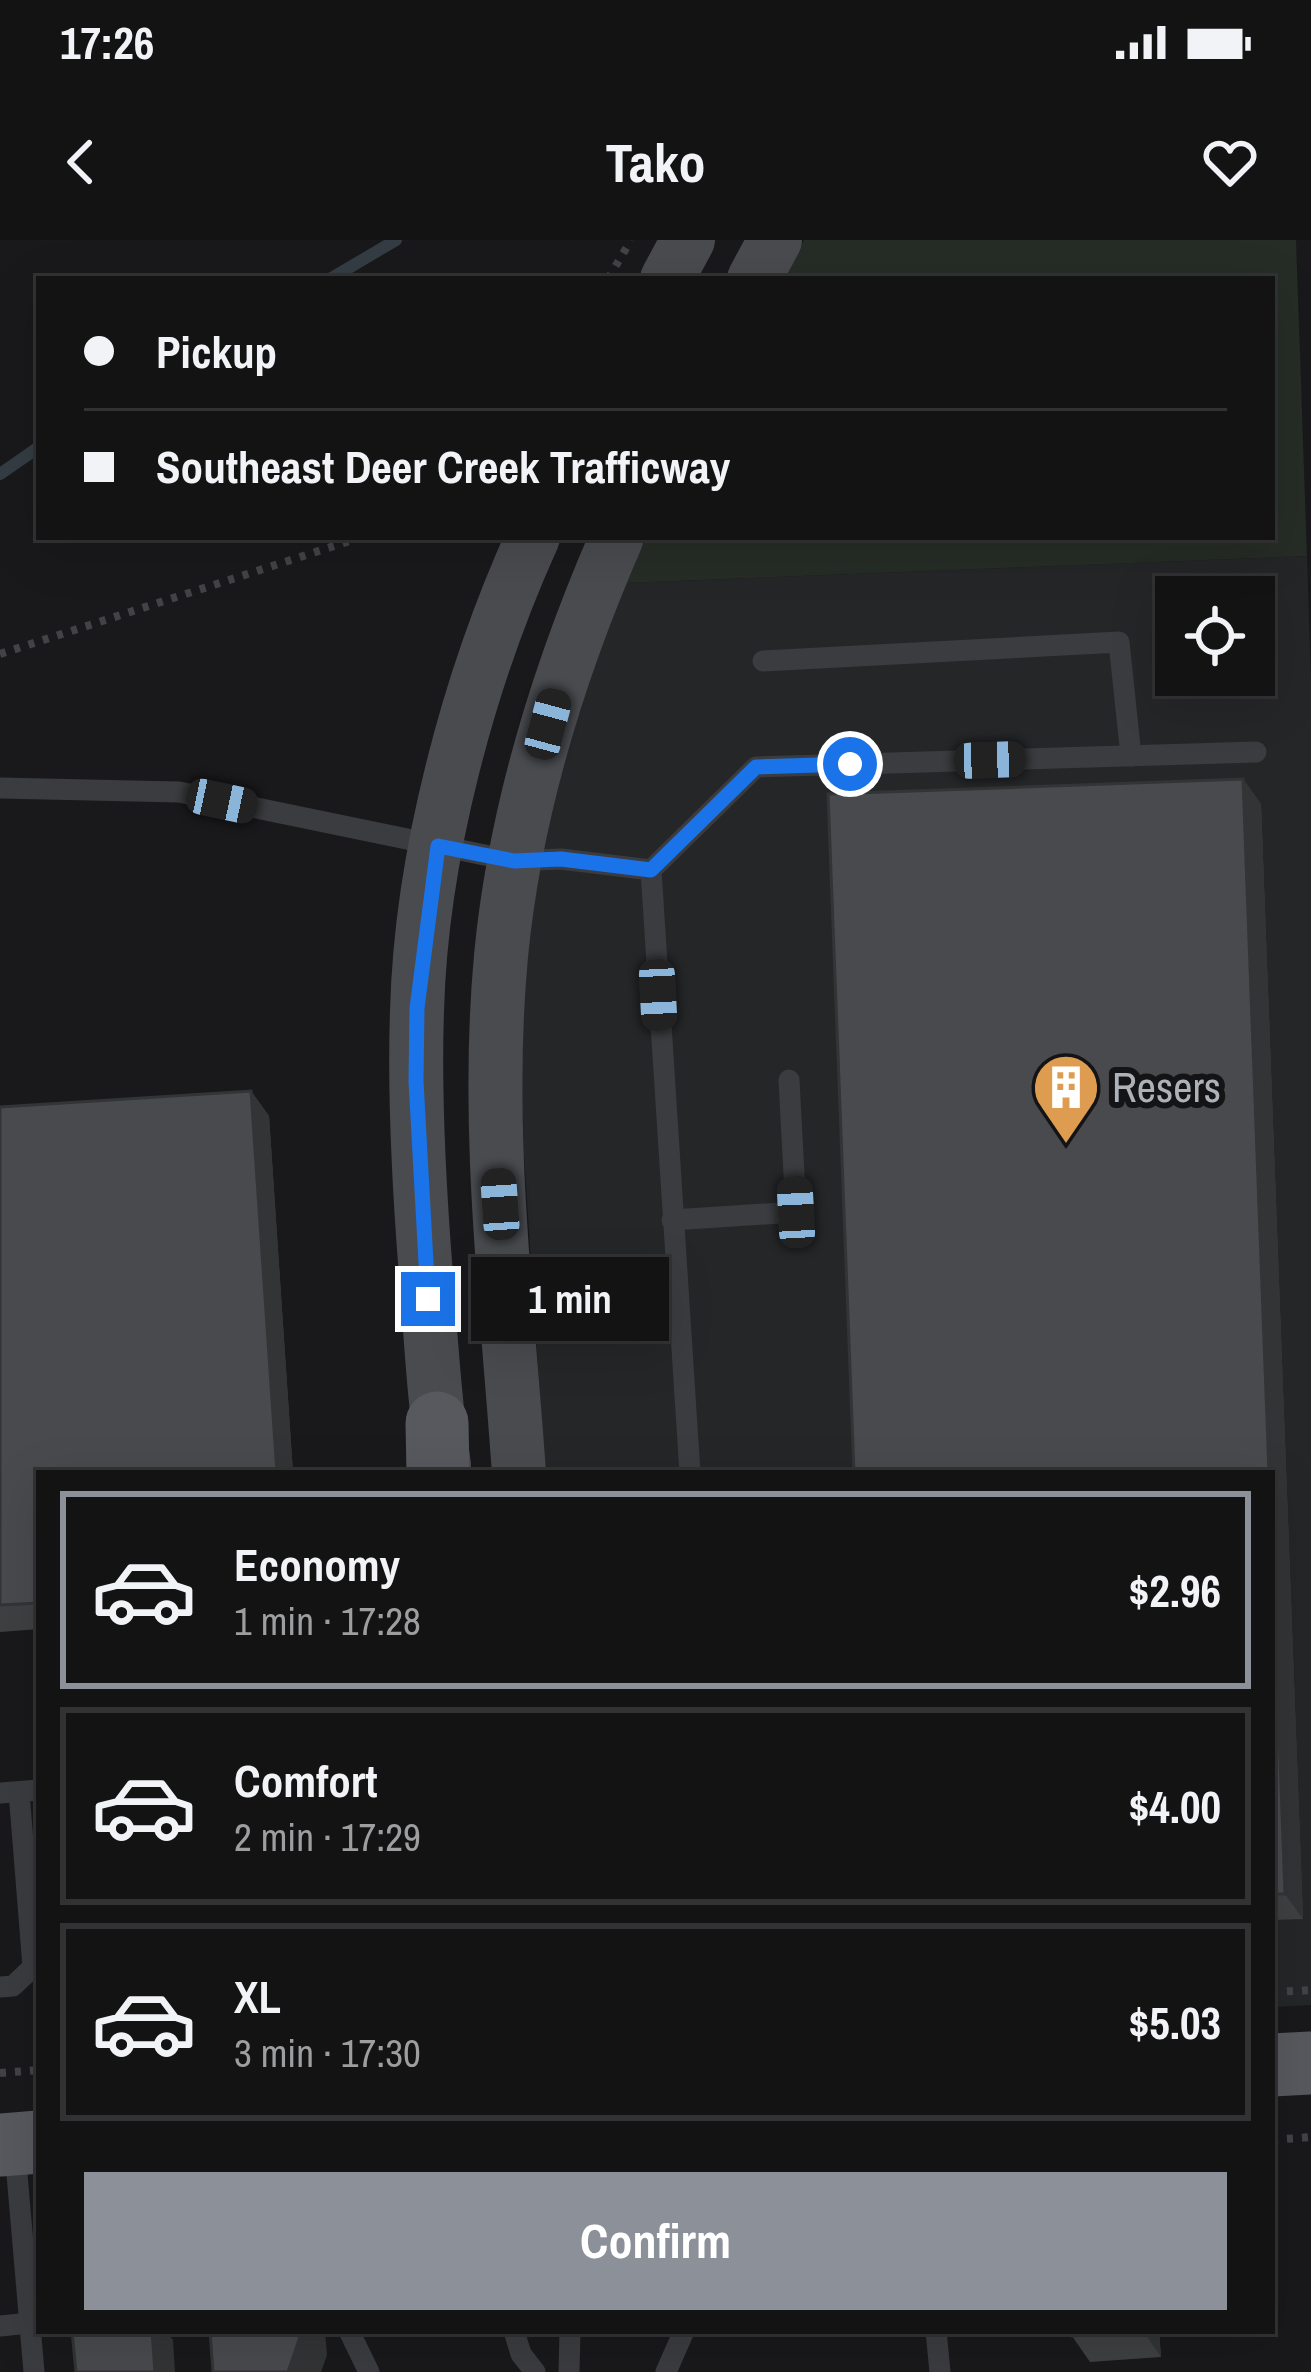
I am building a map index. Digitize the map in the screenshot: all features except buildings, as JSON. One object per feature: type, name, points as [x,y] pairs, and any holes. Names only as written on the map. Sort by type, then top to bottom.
[{"type":"main road","points":[[1275,2065],[1311,2063]]},
{"type":"street","points":[[669,276],[688,240]]},
{"type":"street","points":[[756,276],[776,240]]},
{"type":"street","points":[[440,1456],[421,1217],[417,1008],[438,846],[480,677],[532,540]]},
{"type":"street","points":[[519,1470],[497,1160],[501,955],[514,861],[558,684],[616,540]]},
{"type":"lane","points":[[763,661],[1119,642],[1131,756]]},
{"type":"lane","points":[[690,1470],[651,870],[756,767],[1256,752]]},
{"type":"lane","points":[[0,788],[179,792],[514,861],[561,859],[651,870]]},
{"type":"lane","points":[[672,1220],[796,1212],[788,1080]]},
{"type":"lane","points":[[0,1988],[13,1986],[33,1967],[19,1792]]},
{"type":"lane","points":[[18,2144],[34,2372]]},
{"type":"lane","points":[[0,2326],[34,2323]]},
{"type":"lane","points":[[351,2334],[369,2372]]},
{"type":"lane","points":[[515,2334],[520,2354],[535,2372]]},
{"type":"lane","points":[[569,2372],[570,2334]]},
{"type":"lane","points":[[666,2372],[683,2334]]},
{"type":"lane","points":[[936,2334],[940,2372]]},
{"type":"path","points":[[610,276],[631,240]]},
{"type":"path","points":[[0,654],[353,540]]},
{"type":"path","points":[[1275,1992],[1311,1990]]},
{"type":"path","points":[[0,2073],[36,2070]]},
{"type":"path","points":[[1275,2140],[1311,2137]]},
{"type":"shaded area","points":[[804,240],[1296,240],[1307,556],[624,583],[646,540],[1275,540],[1275,276],[786,276]]},
{"type":"shaded area","points":[[1307,556],[1311,679],[1311,2005],[1275,2007],[1275,1470],[545,1470],[524,1155],[525,955],[562,741],[624,583]]},
{"type":"waterway","points":[[335,276],[396,240]]},
{"type":"waterway","points":[[0,474],[36,449]]},
{"type":"place","name":"Resers","points":[[1066,1146]]},
{"type":"route","points":[[428,1299],[421,1217],[417,1008],[438,846],[514,861],[561,859],[651,870],[756,767],[850,764]]}]
